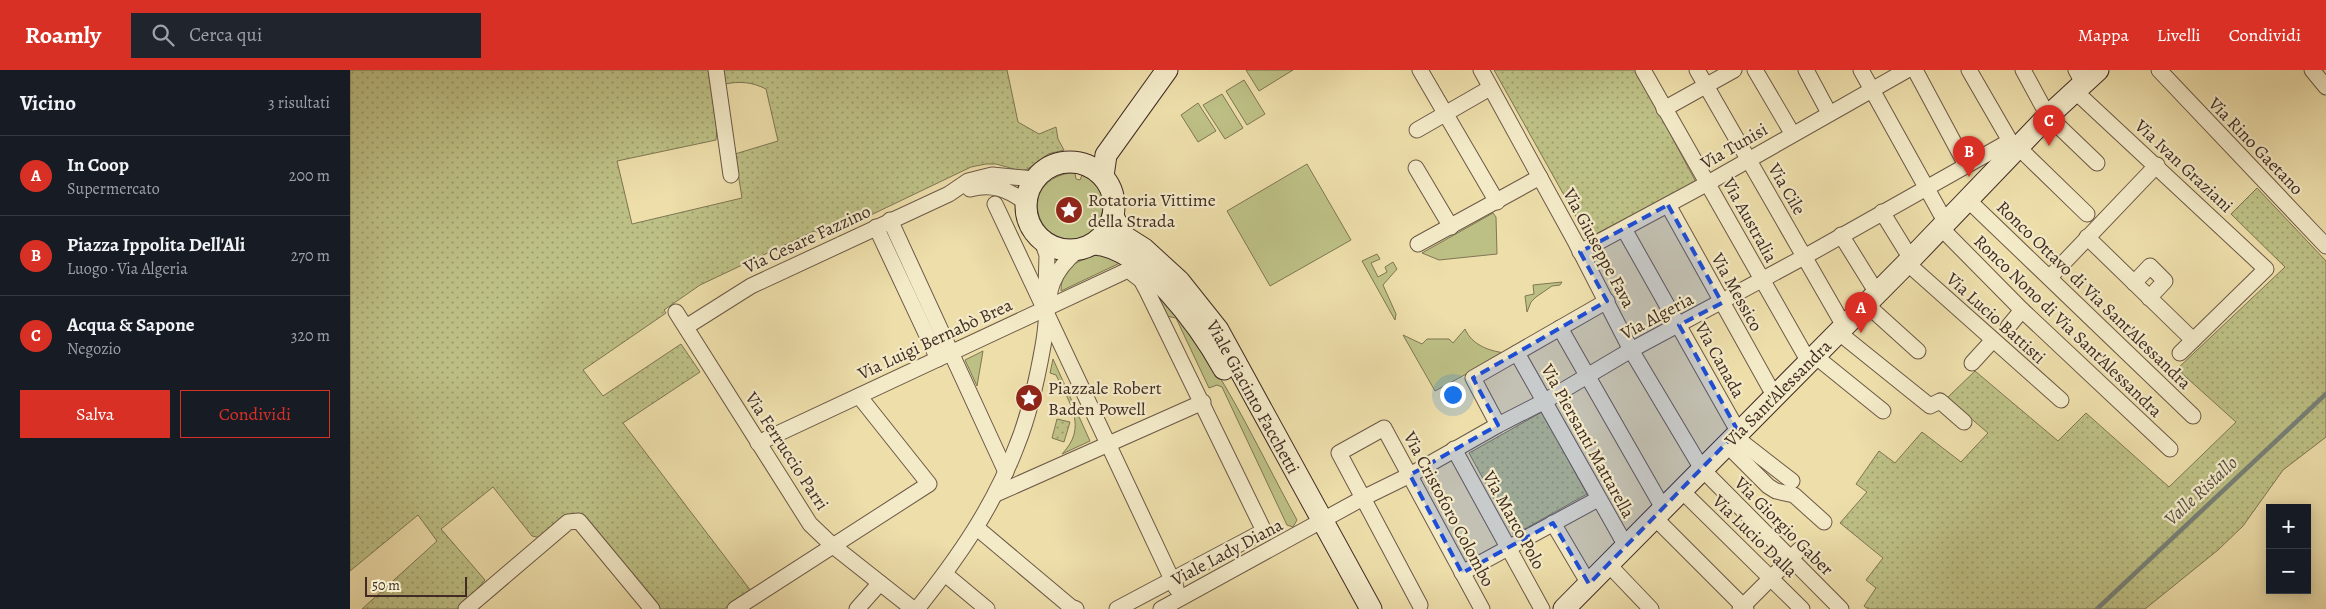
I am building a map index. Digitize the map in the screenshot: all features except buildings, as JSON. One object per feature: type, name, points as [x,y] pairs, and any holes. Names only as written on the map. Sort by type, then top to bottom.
[{"type":"street","points":[[716,70],[731,175]]},
{"type":"street","points":[[1103,176],[1106,155],[1124,128],[1149,98],[1167,70]]},
{"type":"street","points":[[1420,70],[1497,202]]},
{"type":"street","name":"Via Giuseppe Fava","points":[[1481,70],[1607,302],[1631,350],[1702,469]]},
{"type":"street","name":"Via Australia","points":[[1643,70],[1762,280],[1812,359]]},
{"type":"street","name":"Via Cile","points":[[1697,70],[1804,257],[1841,329]]},
{"type":"street","points":[[1664,109],[1734,70]]},
{"type":"street","points":[[1755,70],[1792,133]]},
{"type":"street","points":[[1806,70],[1829,113]]},
{"type":"street","name":"Ronco Nono di Via Sant'Alessandra","points":[[1861,70],[1927,189],[1943,226],[2022,310],[2170,449]]},
{"type":"street","name":"Via Tunisi","points":[[1580,252],[1708,183],[1792,133],[1907,70]]},
{"type":"street","points":[[1915,70],[1966,165]]},
{"type":"street","points":[[1969,70],[2014,148],[2087,214]]},
{"type":"street","points":[[2023,70],[2048,116],[2097,163]]},
{"type":"street","name":"Via Rino Gaetano","points":[[2159,70],[2326,246]]},
{"type":"street","name":"Via Sant'Alessandra","points":[[1564,609],[1909,261],[1968,200],[2014,148],[2083,79]]},
{"type":"street","name":"Via Ivan Graziani","points":[[2083,79],[2156,165],[2266,268],[2193,340]]},
{"type":"street","points":[[1417,130],[1490,88]]},
{"type":"street","points":[[917,609],[945,574],[977,528],[1006,472],[1029,411],[1044,343],[1047,255],[1042,241],[1029,224],[1026,203],[1029,190],[1035,179],[1052,166],[1073,162],[1089,154],[1124,128]]},
{"type":"street","name":"Via Algeria","points":[[1316,524],[1545,401],[1631,350],[1722,303],[1882,212],[1927,189],[1966,165],[2014,148]]},
{"type":"street","points":[[1046,305],[1060,266],[1102,237],[1113,217],[1114,202],[1111,188],[1103,176],[1094,169],[1073,162]]},
{"type":"street","points":[[2050,277],[2156,165]]},
{"type":"street","points":[[1416,168],[1451,227]]},
{"type":"street","points":[[949,194],[968,181],[992,175],[1035,179]]},
{"type":"street","points":[[1418,244],[1540,177]]},
{"type":"street","points":[[949,194],[984,185],[994,186],[1016,195],[1026,203]]},
{"type":"street","name":"Via Cesare Fazzino","points":[[686,326],[751,286],[949,194]]},
{"type":"street","name":"Ronco Ottavo di Via Sant'Alessandra","points":[[1968,200],[2193,416]]},
{"type":"street","points":[[996,204],[1046,305],[1108,444],[1181,598]]},
{"type":"street","name":"Via Messico","points":[[1668,205],[1775,397]]},
{"type":"street","name":"Via Lucio Battisti","points":[[1882,212],[1909,261],[1993,340],[2061,400]]},
{"type":"street","name":"Viale Giacinto Facchetti","points":[[1113,217],[1125,237],[1144,250],[1179,281],[1218,330],[1316,524]]},
{"type":"street","points":[[890,220],[944,356]]},
{"type":"street","points":[[876,227],[1006,472]]},
{"type":"street","name":"Via Canada","points":[[1624,229],[1679,325],[1733,437]]},
{"type":"street","points":[[1842,235],[1871,299],[1918,351]]},
{"type":"street","points":[[2087,237],[2193,340],[2180,353]]},
{"type":"street","points":[[1042,241],[1059,249],[1086,247]]},
{"type":"street","name":"Viale Giacinto Facchetti","points":[[1086,247],[1107,245],[1119,250],[1141,266],[1164,287],[1194,321],[1316,524]]},
{"type":"street","points":[[2134,283],[2150,266],[2166,281],[2149,298]]},
{"type":"street","name":"Via Luigi Bernabò Brea","points":[[758,443],[944,356],[1046,305],[1128,270],[1140,280],[1148,291],[1202,402]]},
{"type":"street","points":[[1498,425],[1472,378],[1607,302]]},
{"type":"street","points":[[2008,326],[2022,310]]},
{"type":"street","name":"Via Ferruccio Parri","points":[[676,312],[810,524],[832,545],[913,609]]},
{"type":"street","points":[[1560,328],[1588,376],[1658,513],[1743,608],[1795,555]]},
{"type":"street","points":[[1841,329],[1930,406],[1940,401],[1964,422]]},
{"type":"street","points":[[1972,363],[1993,340]]},
{"type":"street","name":"Via Piersanti Mattarella","points":[[1517,353],[1626,546]]},
{"type":"street","points":[[1812,359],[1883,410]]},
{"type":"street","points":[[735,609],[929,484],[859,396]]},
{"type":"street","points":[[996,494],[1202,402],[1264,531],[1117,609]]},
{"type":"street","name":"Via Cristoforo Colombo","points":[[1364,498],[1339,453],[1384,428],[1482,609]]},
{"type":"street","points":[[1733,437],[1792,481]]},
{"type":"street","points":[[1733,437],[1768,486],[1776,491],[1794,495],[1824,522]]},
{"type":"street","name":"Via Marco Polo","points":[[1454,449],[1542,609]]},
{"type":"street","name":"Via Giorgio Gaber","points":[[1702,469],[1795,555],[1841,609]]},
{"type":"street","name":"Via Lucio Dalla","points":[[1681,490],[1802,609]]},
{"type":"street","points":[[1364,498],[1420,606]]},
{"type":"street","points":[[1462,573],[1598,499]]},
{"type":"street","points":[[466,609],[568,522],[579,521],[652,609]]},
{"type":"street","points":[[1553,523],[1589,584]]},
{"type":"street","points":[[1316,524],[1356,609]]},
{"type":"street","points":[[1316,524],[1370,609]]},
{"type":"street","name":"Viale Lady Diana","points":[[1162,609],[1316,524]]},
{"type":"street","points":[[977,528],[1071,607],[1076,609]]},
{"type":"street","points":[[1608,564],[1651,609]]},
{"type":"street","points":[[945,574],[987,609]]},
{"type":"street","points":[[858,609],[880,583]]},
{"type":"highlighted area","points":[[1668,205],[1722,303],[1679,325],[1738,431],[1734,436],[1589,584],[1553,523],[1462,573],[1410,475],[1498,425],[1473,378],[1607,301],[1580,252]]},
{"type":"green space","points":[[350,70],[711,70],[718,119],[716,140],[617,161],[632,224],[742,198],[735,154],[778,141],[766,89],[746,83],[725,84],[722,70],[1007,70],[1018,122],[1039,134],[1056,127],[1058,139],[1064,150],[1048,154],[1028,169],[1021,171],[996,164],[971,167],[827,236],[814,231],[700,285],[664,310],[666,313],[583,370],[603,396],[681,344],[700,372],[623,423],[751,591],[724,609],[659,609],[582,515],[541,538],[532,536],[493,487],[441,529],[485,580],[460,609],[362,609],[437,541],[418,515],[350,571]]},
{"type":"green space","points":[[1246,70],[1293,70],[1259,91]]},
{"type":"green space","points":[[1494,70],[1636,70],[1696,182],[1588,238]]},
{"type":"green space","points":[[1244,80],[1265,114],[1247,125],[1226,91]]},
{"type":"green space","points":[[1222,94],[1243,128],[1225,139],[1203,105]]},
{"type":"green space","points":[[1198,103],[1216,131],[1198,142],[1181,115]]},
{"type":"green space","points":[[1307,164],[1351,240],[1270,286],[1227,211]]},
{"type":"green space","points":[[1075,173],[1076,179],[1080,180],[1082,175],[1095,184],[1101,195],[1103,207],[1100,219],[1093,230],[1083,237],[1071,239],[1057,236],[1048,230],[1040,219],[1037,208],[1040,193],[1044,187],[1055,178]]},
{"type":"green space","points":[[2257,188],[2326,261],[2326,437],[2283,470],[2243,526],[2218,550],[2145,609],[1868,609],[1864,606],[1876,588],[1866,580],[1883,558],[1840,523],[1867,492],[1856,484],[1879,451],[1895,463],[1922,432],[1961,462],[1988,433],[1947,398],[1975,371],[2058,441],[2086,413],[2169,487],[2236,422],[2177,369],[2285,267],[2231,214]]},
{"type":"green space","points":[[1493,213],[1496,217],[1497,254],[1439,260],[1422,253]]},
{"type":"green space","points":[[1099,254],[1122,262],[1061,291],[1064,275],[1072,265]]},
{"type":"green space","points":[[1377,254],[1380,259],[1371,263],[1378,277],[1387,272],[1385,267],[1393,262],[1397,269],[1383,285],[1396,314],[1395,320],[1362,261]]},
{"type":"green space","points":[[1562,282],[1560,285],[1552,286],[1536,297],[1531,302],[1527,312],[1525,296],[1534,294],[1533,285]]},
{"type":"green space","points":[[1155,290],[1197,342],[1233,400],[1297,520],[1293,527],[1287,525],[1222,387],[1217,385],[1209,388],[1176,318],[1166,316]]},
{"type":"green space","points":[[1465,329],[1472,339],[1482,346],[1493,351],[1505,353],[1435,391],[1403,335],[1422,344],[1427,339],[1449,339],[1453,343]]},
{"type":"green space","points":[[983,351],[977,386],[965,360]]},
{"type":"green space","points":[[1053,359],[1090,441],[1062,454],[1070,444],[1075,425],[1071,406],[1056,375],[1050,373]]},
{"type":"green space","points":[[1542,412],[1587,494],[1514,535],[1469,453]]},
{"type":"green space","points":[[1057,419],[1070,422],[1064,442],[1052,438]]},
{"type":"waterway","name":"Valle Ristallo","points":[[2097,609],[2326,394]]},
{"type":"place","name":"Acqua & Sapone","points":[[2049,146]]},
{"type":"place","name":"Piazza Ippolita Dell'Ali","points":[[1969,177]]},
{"type":"place","name":"Rotatoria Vittime della Strada","points":[[1069,210]]},
{"type":"place","name":"In Coop","points":[[1861,333]]},
{"type":"place","name":"Piazzale Robert Baden Powell","points":[[1029,398]]}]
